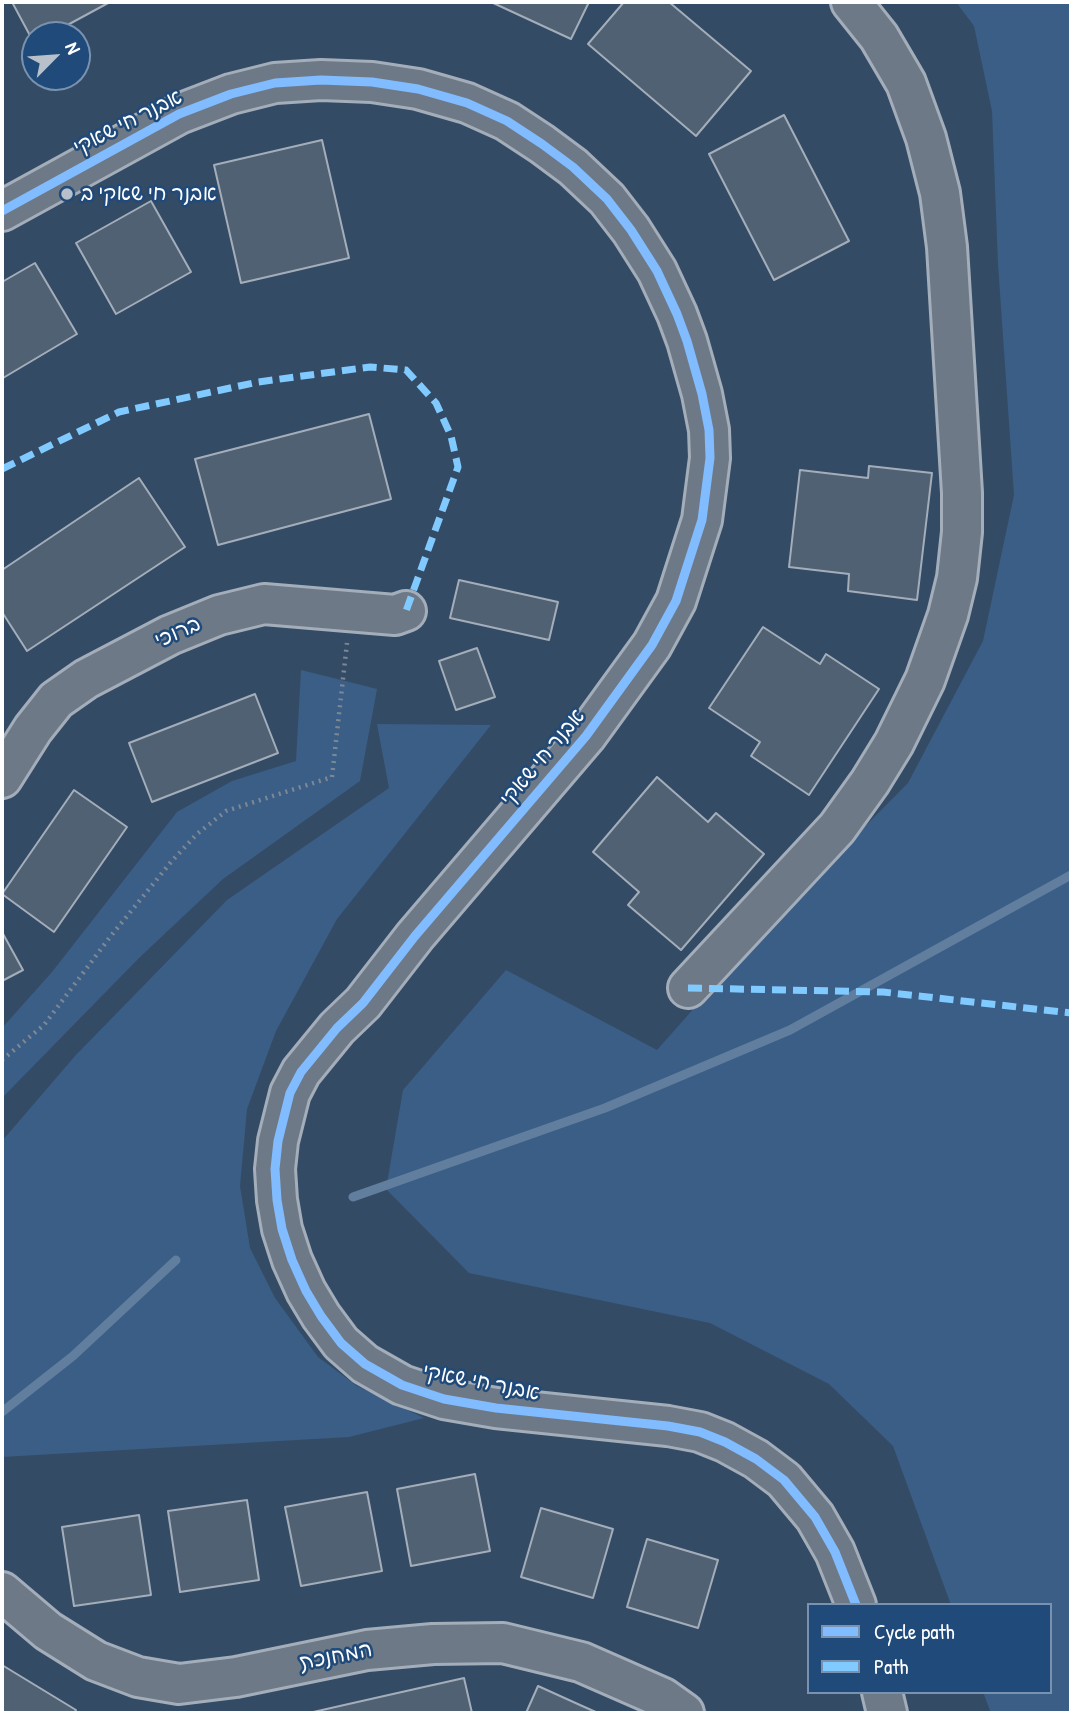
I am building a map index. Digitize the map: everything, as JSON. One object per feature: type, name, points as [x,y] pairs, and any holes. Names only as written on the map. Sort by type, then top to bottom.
[{"type":"street","points":[[688,988],[837,828],[870,782],[894,743],[925,680],[948,615],[957,578],[962,532],[962,493],[947,247],[940,193],[926,138],[906,83],[879,37],[851,2]]},
{"type":"street","name":"אבנר חי שאקי","points":[[2,211],[168,120],[231,94],[275,83],[321,80],[372,82],[418,89],[467,103],[506,121],[573,167],[607,199],[657,271],[677,314],[702,394],[709,430],[710,458],[702,520],[676,601],[652,645],[586,736],[415,936],[363,1003],[337,1028],[301,1072],[284,1112],[275,1169],[276,1200],[292,1260],[321,1316],[341,1342],[365,1364],[402,1385],[444,1399],[496,1408],[668,1426],[701,1432],[725,1443],[756,1459],[784,1480],[815,1517],[835,1552],[855,1603]]},
{"type":"street","name":"ברוכי","points":[[2,778],[33,729],[56,700],[86,679],[170,635],[219,615],[264,604],[394,615],[406,611]]},
{"type":"street","name":"אבנר חי שאקי","points":[[363,1003],[314,1096],[302,1143],[300,1170],[300,1196],[311,1245],[341,1301],[363,1328],[393,1353],[419,1368],[448,1378],[513,1391],[672,1409],[706,1416],[743,1432],[790,1462],[822,1493],[854,1544],[867,1576],[874,1603]]},
{"type":"street","name":"המחנכת","points":[[2,1592],[58,1637],[96,1661],[138,1677],[179,1684],[236,1677],[367,1650],[433,1644],[503,1643],[581,1662],[663,1698],[684,1713]]},
{"type":"path","points":[[2,1060],[44,1025],[110,937],[171,862],[198,834],[226,811],[332,777],[351,611]]},
{"type":"shaded area","points":[[956,2],[1071,2],[1071,1713],[991,1713],[984,1694],[1052,1694],[1052,1603],[950,1603],[893,1446],[829,1384],[710,1323],[469,1273],[386,1189],[403,1090],[506,970],[657,1050],[776,916],[908,783],[983,641],[1014,495],[998,264],[992,111],[974,26]]},
{"type":"shaded area","points":[[301,670],[377,689],[360,781],[223,879],[139,958],[2,1098],[2,1028],[52,972],[177,812],[232,781],[296,761]]},
{"type":"shaded area","points":[[377,724],[491,725],[337,919],[276,1031],[247,1109],[240,1186],[250,1248],[275,1298],[318,1357],[357,1386],[424,1418],[349,1437],[2,1457],[2,1141],[75,1056],[227,900],[389,788]]},
{"type":"building","points":[[12,2],[110,2],[75,21],[22,21]]},
{"type":"building","points":[[491,2],[589,2],[571,39]]},
{"type":"building","points":[[624,2],[669,2],[751,71],[696,136],[588,44]]},
{"type":"building","points":[[784,115],[849,241],[774,280],[709,154]]},
{"type":"building","points":[[322,140],[349,258],[241,283],[214,165]]},
{"type":"building","points":[[151,201],[191,272],[116,314],[76,243]]},
{"type":"building","points":[[35,263],[77,334],[3,378],[2,282]]},
{"type":"building","points":[[369,414],[391,499],[218,545],[195,459]]},
{"type":"building","points":[[869,466],[932,473],[917,600],[848,591],[849,574],[789,567],[800,470],[868,478]]},
{"type":"building","points":[[139,478],[185,547],[27,651],[2,612],[2,570]]},
{"type":"building","points":[[459,580],[558,602],[549,640],[450,618]]},
{"type":"building","points":[[763,627],[820,664],[826,654],[879,689],[809,795],[751,756],[760,742],[709,708]]},
{"type":"building","points":[[477,648],[495,697],[456,710],[439,661]]},
{"type":"building","points":[[255,694],[278,753],[152,802],[129,743]]},
{"type":"building","points":[[657,777],[708,822],[716,813],[764,854],[681,950],[628,905],[639,892],[593,852]]},
{"type":"building","points":[[74,790],[127,827],[54,932],[2,894]]},
{"type":"building","points":[[2,932],[23,970],[2,981]]},
{"type":"building","points":[[475,1474],[490,1551],[411,1566],[397,1489]]},
{"type":"building","points":[[367,1492],[382,1571],[301,1586],[285,1507]]},
{"type":"building","points":[[247,1500],[259,1580],[180,1592],[168,1511]]},
{"type":"building","points":[[541,1508],[613,1529],[593,1598],[521,1577]]},
{"type":"building","points":[[139,1515],[151,1595],[74,1606],[62,1527]]},
{"type":"building","points":[[647,1539],[718,1560],[698,1628],[627,1607]]},
{"type":"building","points":[[2,1665],[76,1710],[74,1713],[2,1713]]},
{"type":"building","points":[[464,1678],[472,1713],[309,1713],[353,1703]]},
{"type":"building","points":[[538,1686],[580,1705],[598,1713],[526,1713]]},
{"type":"waterway","points":[[353,1197],[605,1108],[790,1030],[1071,875]]},
{"type":"waterway","points":[[2,1412],[73,1356],[176,1260]]},
{"type":"marked path","points":[[2,469],[119,412],[258,382],[370,367],[406,370],[436,403],[451,436],[458,467],[406,611]]},
{"type":"marked path","points":[[688,988],[883,992],[1071,1013]]},
{"type":"cycle path","points":[[2,211],[179,114],[231,94],[275,83],[321,80],[372,82],[418,89],[467,103],[507,121],[542,144],[573,167],[607,199],[657,271],[687,341],[709,430],[710,458],[702,520],[676,601],[652,645],[586,736],[415,936],[363,1003],[337,1028],[301,1072],[290,1093],[278,1141],[275,1169],[277,1200],[282,1229],[306,1291],[341,1343],[365,1364],[402,1385],[444,1399],[496,1408],[668,1426],[700,1432],[725,1442],[756,1459],[784,1480],[815,1517],[835,1552],[855,1603]]},
{"type":"place","name":"אבנר חי שאקי ב","points":[[67,194]]}]
